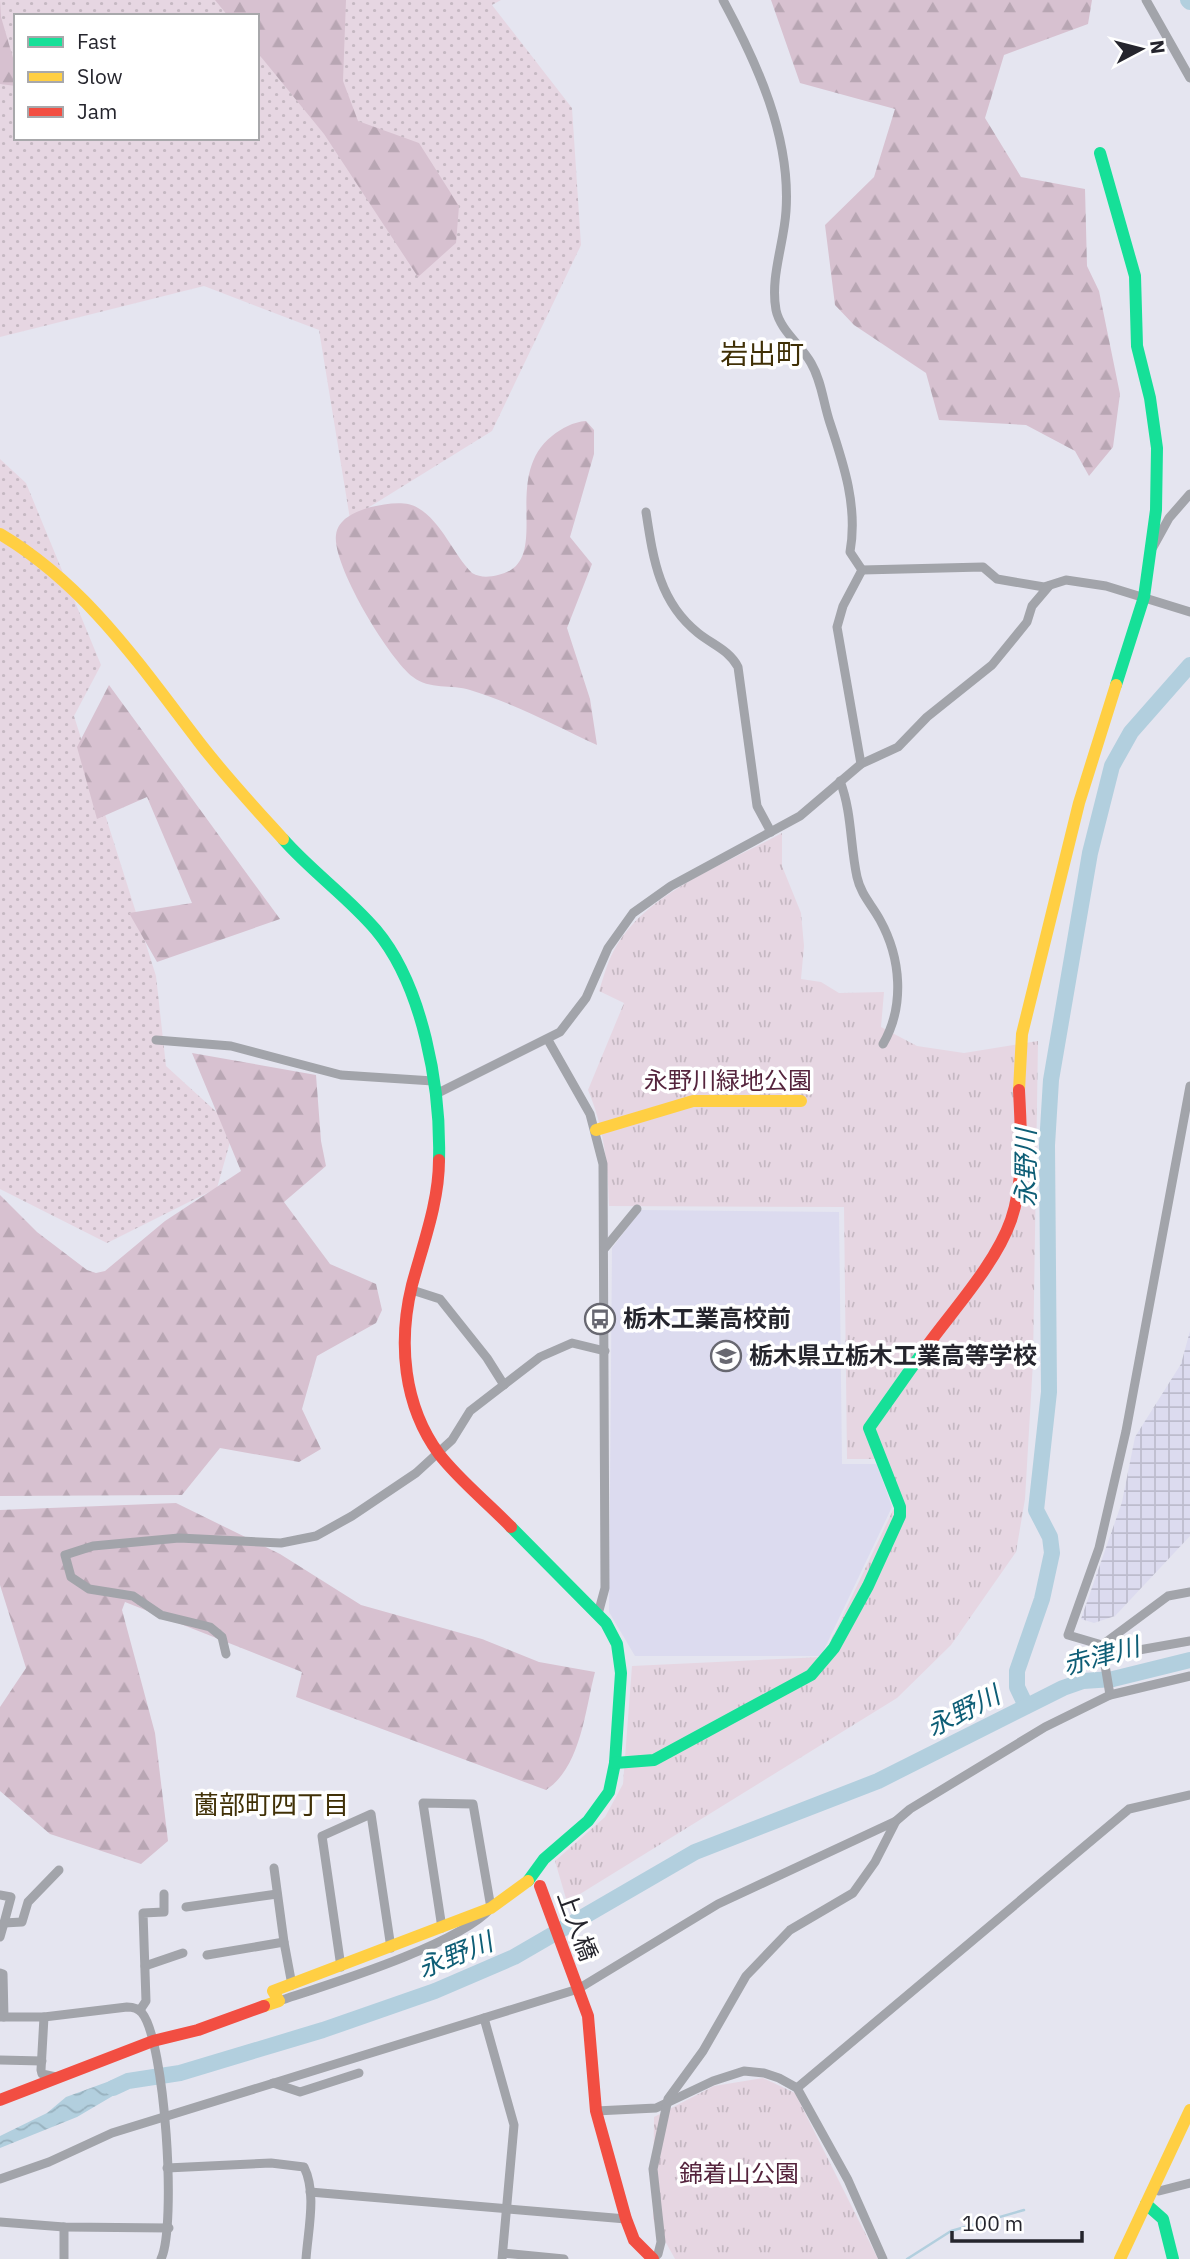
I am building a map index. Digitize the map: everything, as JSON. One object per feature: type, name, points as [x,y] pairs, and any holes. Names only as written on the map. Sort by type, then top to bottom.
[{"type":"street","points":[[723,0],[752,54],[780,145],[786,207],[773,287],[776,313],[809,359],[823,388],[829,420],[847,477],[854,529],[850,552],[862,570]]},
{"type":"street","points":[[1146,0],[1190,78]]},
{"type":"street","points":[[615,1763],[654,1760],[811,1675],[834,1648],[895,1533],[900,1507],[869,1429],[1000,1244],[1016,1210],[1018,1060],[1022,1034],[1079,803],[1144,597],[1156,510],[1157,448],[1150,398],[1137,346],[1136,284],[1100,153]]},
{"type":"street","points":[[1152,550],[1169,518],[1190,494]]},
{"type":"street","points":[[646,512],[657,574],[667,599],[698,633],[732,656],[738,667],[757,806],[771,832]]},
{"type":"street","points":[[0,534],[44,561],[77,593],[147,672],[201,743],[304,864],[353,904],[388,946],[407,989],[435,1087],[441,1130],[440,1156],[402,1336],[406,1379],[416,1414],[439,1454],[598,1614],[612,1633],[620,1656],[615,1763],[610,1792],[574,1835],[544,1859],[538,1871],[491,1908],[480,1921],[344,1979],[154,2047],[58,2077],[0,2100]]},
{"type":"street","points":[[862,570],[984,567],[997,579],[1049,586],[1066,580],[1144,597],[1190,612]]},
{"type":"street","points":[[860,764],[837,627],[843,606],[862,570]]},
{"type":"street","points":[[156,1040],[242,1048],[341,1075],[435,1087],[548,1040],[573,1018],[586,998],[608,948],[633,913],[671,886],[816,805],[860,764],[898,747],[927,717],[992,665],[1027,622],[1032,606],[1049,586]]},
{"type":"street","points":[[841,781],[846,798],[857,878],[868,905],[884,929],[898,968],[896,1018],[883,1044]]},
{"type":"street","points":[[548,1040],[582,1096],[596,1130],[605,1186],[605,1588],[598,1614]]},
{"type":"street","points":[[1190,1086],[1126,1432],[1099,1548],[1068,1634],[1103,1653],[1122,1653],[1190,1641]]},
{"type":"street","points":[[596,1130],[662,1108],[693,1101],[801,1101]]},
{"type":"street","points":[[605,1248],[637,1209]]},
{"type":"street","points":[[412,1290],[440,1299],[487,1358],[504,1385]]},
{"type":"street","points":[[226,1654],[222,1636],[210,1627],[161,1615],[133,1596],[89,1589],[71,1577],[65,1555],[93,1546],[179,1538],[281,1543],[303,1541],[352,1516],[439,1454],[452,1440],[470,1411],[540,1357],[572,1343],[605,1351]]},
{"type":"street","points":[[1103,1653],[1168,1596],[1190,1592]]},
{"type":"street","points":[[1103,1653],[1111,1693]]},
{"type":"street","points":[[0,2179],[49,2162],[165,2112],[271,2083],[484,2018],[576,1985],[718,1904],[896,1821],[910,1809],[1045,1727],[1111,1693],[1190,1676]]},
{"type":"street","points":[[797,2088],[1129,1809],[1190,1795]]},
{"type":"street","points":[[442,1928],[423,1803],[473,1804],[491,1908]]},
{"type":"street","points":[[341,1967],[323,1836],[371,1814],[391,1948]]},
{"type":"street","points":[[653,2259],[659,2255],[661,2242],[653,2169],[666,2104],[724,2017],[746,1976],[790,1930],[853,1894],[875,1863],[896,1821]]},
{"type":"street","points":[[274,1868],[292,1985]]},
{"type":"street","points":[[4,1923],[22,1922],[28,1902],[59,1870]]},
{"type":"street","points":[[538,1871],[540,1886]]},
{"type":"street","name":"上人橋","points":[[540,1886],[591,2028],[596,2112],[625,2219],[634,2240],[653,2259]]},
{"type":"street","points":[[140,2010],[146,2001],[144,1913],[164,1912],[164,1894]]},
{"type":"street","points":[[186,1907],[277,1894]]},
{"type":"street","points":[[0,1895],[11,1896],[0,1937]]},
{"type":"street","points":[[279,2001],[273,1991],[491,1908]]},
{"type":"street","points":[[207,1955],[284,1942]]},
{"type":"street","points":[[145,1966],[183,1953]]},
{"type":"street","points":[[0,1973],[3,1974],[2,2017],[44,2017],[127,2007],[140,2010]]},
{"type":"street","points":[[140,2010],[154,2047],[165,2112],[169,2228],[161,2259]]},
{"type":"street","points":[[44,2017],[42,2074],[58,2077]]},
{"type":"street","points":[[484,2018],[514,2125],[503,2256],[564,2259]]},
{"type":"street","points":[[0,2060],[42,2062]]},
{"type":"street","points":[[596,2112],[656,2108],[713,2081],[744,2071],[764,2073],[797,2088],[848,2180],[883,2259]]},
{"type":"street","points":[[271,2083],[300,2092],[359,2073]]},
{"type":"street","points":[[1120,2259],[1190,2110]]},
{"type":"street","points":[[167,2168],[295,2164],[304,2167],[310,2192],[306,2259]]},
{"type":"street","points":[[1154,2188],[1159,2191],[1190,2183]]},
{"type":"street","points":[[310,2192],[625,2219]]},
{"type":"street","points":[[1146,2204],[1163,2219],[1173,2259]]},
{"type":"street","points":[[0,2222],[64,2227],[169,2228]]},
{"type":"street","points":[[64,2227],[64,2259]]},
{"type":"shaded area","name":"栃木県立栃木工業高等学校","points":[[641,1210],[839,1212],[842,1464],[877,1464],[892,1507],[821,1656],[635,1656],[609,1612],[612,1248]]},
{"type":"shaded area","points":[[1190,1331],[1190,1536],[1115,1616],[1094,1623],[1081,1619],[1122,1502],[1135,1437],[1181,1364]]},
{"type":"green space","points":[[0,0],[501,0],[492,5],[572,108],[581,245],[492,431],[350,519],[319,330],[204,286],[0,337]]},
{"type":"green space","points":[[0,0],[1,17],[14,61],[14,86],[0,84]]},
{"type":"green space","points":[[215,0],[346,0],[343,81],[358,121],[419,143],[459,206],[456,243],[418,277],[324,134],[259,54],[259,14],[226,14]]},
{"type":"green space","points":[[771,0],[1092,0],[1088,24],[1004,55],[985,118],[1021,177],[1085,189],[1087,266],[1099,291],[1120,394],[1113,447],[1089,476],[1075,451],[1026,425],[939,420],[926,373],[854,325],[835,305],[825,225],[874,177],[895,109],[800,83]]},
{"type":"green space","points":[[586,421],[594,430],[594,454],[570,537],[592,564],[567,628],[590,699],[597,745],[486,695],[463,688],[426,684],[413,677],[390,651],[352,588],[337,549],[336,535],[344,520],[360,511],[389,504],[408,504],[418,508],[434,521],[472,573],[485,577],[498,575],[515,567],[523,554],[529,474],[537,454],[560,430]]},
{"type":"green space","points":[[0,459],[26,483],[101,665],[74,716],[156,976],[166,1066],[234,1128],[217,1188],[107,1243],[0,1189]]},
{"type":"green space","points":[[109,685],[280,919],[157,962],[129,913],[192,903],[147,797],[97,819],[77,747]]},
{"type":"green space","name":"永野川緑地公園","points":[[782,833],[782,866],[801,913],[804,946],[801,979],[821,982],[839,993],[884,992],[881,1027],[917,1046],[964,1053],[1038,1041],[1033,1362],[1025,1499],[1016,1552],[951,1645],[897,1698],[567,1902],[555,1861],[605,1817],[623,1784],[632,1666],[823,1657],[895,1506],[878,1459],[847,1459],[844,1207],[609,1206],[604,1146],[588,1090],[624,1003],[599,991],[611,956],[631,926],[648,909],[691,880]]},
{"type":"green space","points":[[192,1053],[316,1075],[321,1141],[326,1166],[284,1202],[330,1264],[376,1284],[382,1310],[376,1323],[317,1356],[302,1409],[321,1449],[299,1462],[220,1448],[182,1495],[0,1496],[0,1195],[37,1232],[87,1270],[96,1273],[105,1271],[165,1221],[241,1171]]},
{"type":"green space","points":[[176,1503],[280,1554],[361,1605],[482,1639],[539,1662],[595,1672],[580,1737],[558,1780],[546,1790],[296,1697],[302,1672],[125,1602],[122,1610],[155,1733],[168,1841],[141,1864],[50,1834],[0,1791],[0,1707],[26,1668],[0,1585],[0,1510]]},
{"type":"green space","name":"錦着山公園","points":[[763,2078],[795,2093],[878,2259],[675,2259],[653,2219],[654,2117],[714,2086]]},
{"type":"water","points":[[129,2074],[133,2084],[77,2117],[0,2148],[0,2136],[47,2113],[66,2097]]},
{"type":"waterway","name":"永野川","points":[[1026,1706],[1017,1687],[1017,1671],[1042,1599],[1052,1553],[1050,1537],[1036,1510],[1049,1392],[1047,1145],[1051,1080],[1090,853],[1112,766],[1131,732],[1190,665]]},
{"type":"waterway","name":"永野川","points":[[113,2088],[128,2081],[180,2073],[323,2030],[435,1991],[514,1957],[695,1852],[878,1781],[1063,1688],[1083,1681],[1113,1679],[1190,1660]]},
{"type":"waterway","points":[[907,2259],[951,2231],[1024,2210]]},
{"type":"traffic: fast","points":[[1100,153],[1135,276],[1137,346],[1150,398],[1157,448],[1156,510],[1144,597],[1116,685]]},
{"type":"traffic: fast","points":[[283,839],[376,930],[406,979],[426,1039],[432,1070],[437,1102],[439,1160]]},
{"type":"traffic: fast","points":[[615,1763],[654,1760],[811,1675],[834,1648],[868,1586],[900,1516],[900,1507],[869,1428],[927,1346]]},
{"type":"traffic: fast","points":[[511,1527],[606,1623],[617,1644],[621,1673],[615,1763],[609,1792],[588,1821],[544,1859],[528,1881]]},
{"type":"traffic: fast","points":[[1146,2204],[1163,2219],[1173,2259]]},
{"type":"traffic: slow","points":[[0,534],[31,554],[85,602],[132,655],[219,767],[283,839]]},
{"type":"traffic: slow","points":[[1019,1090],[1022,1034],[1079,803],[1116,685]]},
{"type":"traffic: slow","points":[[596,1130],[693,1101],[801,1101]]},
{"type":"traffic: slow","points":[[264,2006],[279,2001],[273,1991],[491,1908],[528,1881]]},
{"type":"traffic: slow","points":[[1120,2259],[1190,2110]]},
{"type":"traffic: jam","points":[[927,1346],[985,1269],[1011,1220],[1020,1172],[1019,1090]]},
{"type":"traffic: jam","points":[[439,1160],[433,1207],[412,1285],[405,1329],[411,1394],[427,1435],[439,1454],[511,1527]]},
{"type":"traffic: jam","points":[[540,1886],[588,2016],[596,2111],[626,2219],[634,2240],[653,2259]]},
{"type":"traffic: jam","points":[[0,2100],[153,2041],[198,2030],[264,2006]]},
{"type":"place","name":"栃木工業高校前","points":[[600,1319]]},
{"type":"place","name":"栃木県立栃木工業高等学校","points":[[726,1356]]},
{"type":"district","name":"岩出町","points":[[762,354]]},
{"type":"district","name":"薗部町四丁目","points":[[271,1805]]},
{"type":"water label","name":"赤津川","points":[[1101,1656]]}]
